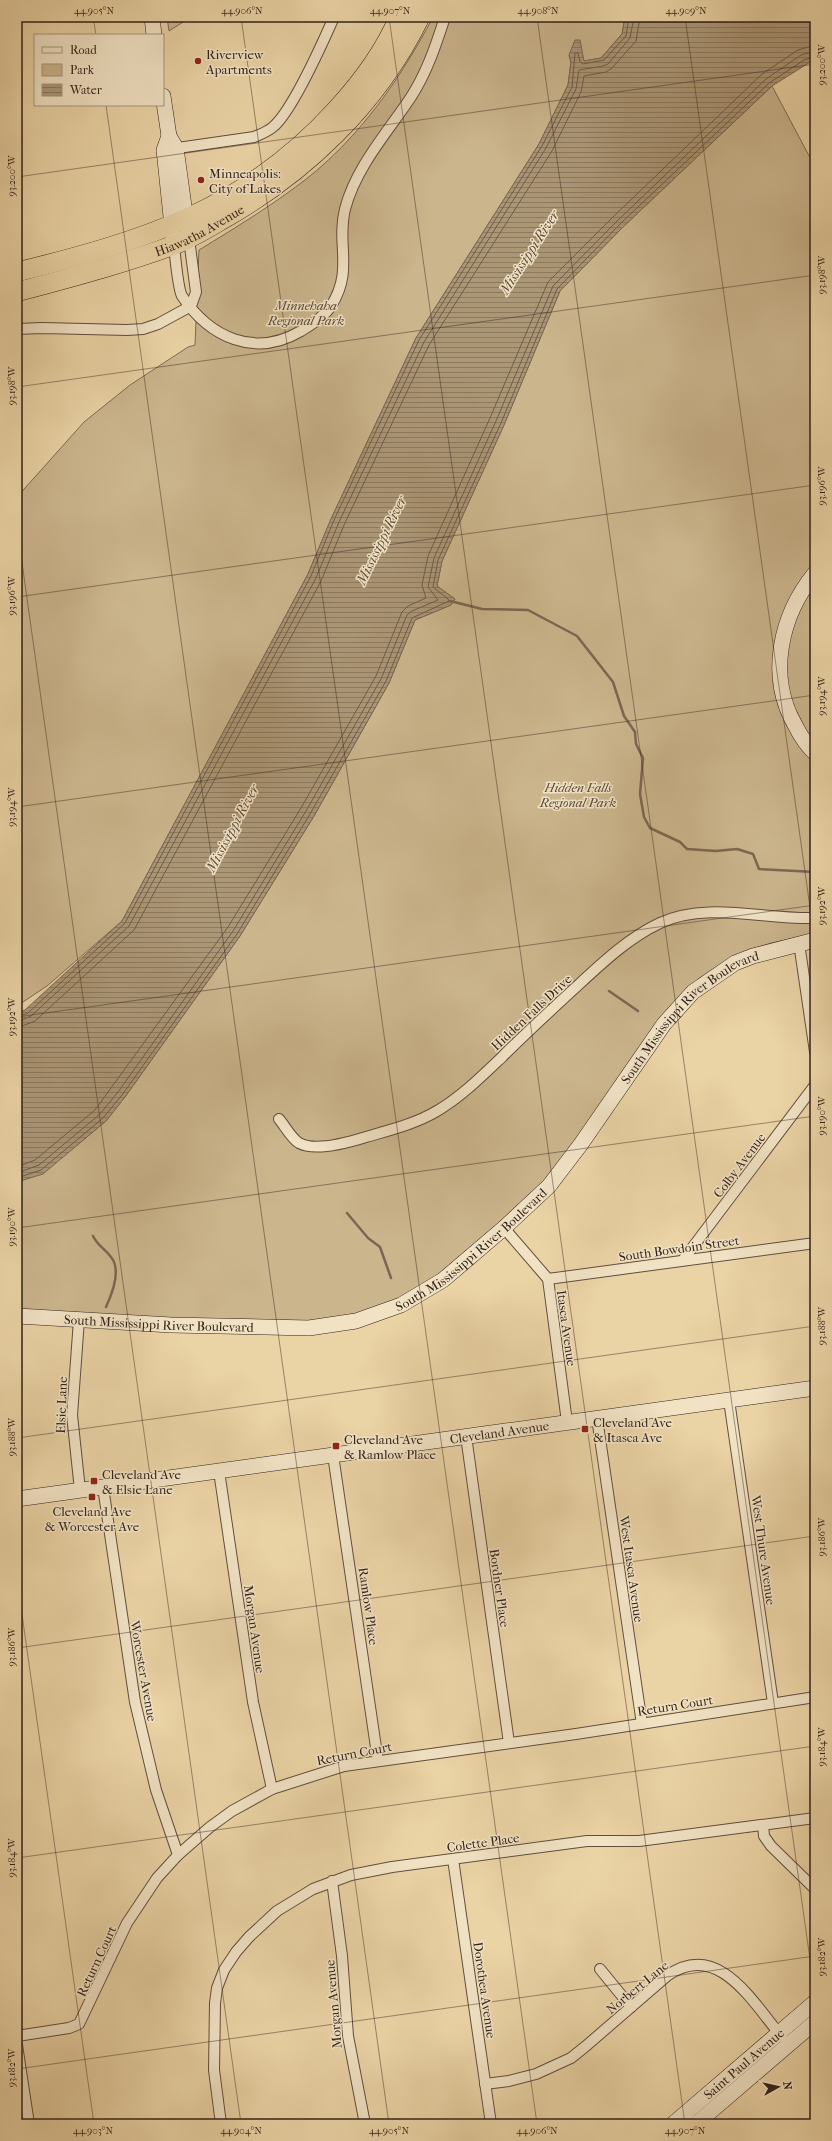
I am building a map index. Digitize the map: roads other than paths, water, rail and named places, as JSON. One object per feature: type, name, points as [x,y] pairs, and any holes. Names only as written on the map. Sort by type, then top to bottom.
[{"type":"highway","name":"Hiawatha Avenue","points":[[17,272],[129,241],[179,223],[224,201],[264,175],[294,152],[320,128],[351,93],[391,36],[399,17]]},
{"type":"highway","name":"Hiawatha Avenue","points":[[17,292],[181,242],[274,188],[304,165],[340,132],[370,96],[396,60],[420,17]]},
{"type":"street","points":[[152,17],[154,34]]},
{"type":"street","points":[[169,145],[254,137],[264,133],[274,126],[282,116],[302,82],[334,17]]},
{"type":"street","points":[[164,104],[181,242],[181,295],[197,315],[217,332],[234,340],[258,344],[286,339],[320,318],[330,307],[343,280],[342,221],[351,189],[361,170],[424,76],[445,17]]},
{"type":"street","points":[[17,329],[42,328],[127,330],[142,329],[158,324],[191,306],[196,292],[181,242]]},
{"type":"street","points":[[815,573],[805,586],[790,615],[784,632],[780,664],[783,694],[790,717],[806,743],[815,753]]},
{"type":"street","name":"Hidden Falls Drive","points":[[279,1119],[298,1142],[305,1146],[314,1147],[347,1143],[412,1123],[438,1111],[475,1083],[598,966],[633,939],[656,925],[669,919],[705,913],[790,919],[815,918]]},
{"type":"street","name":"South Mississippi River Boulevard","points":[[17,1316],[170,1325],[309,1328],[356,1321],[401,1306],[443,1280],[533,1202],[564,1167],[664,1024],[681,1003],[706,982],[735,963],[753,956],[815,940]]},
{"type":"street","points":[[799,943],[815,1052]]},
{"type":"street","name":"Colby Avenue","points":[[683,1260],[815,1085]]},
{"type":"street","name":"Itasca Avenue","points":[[504,1228],[548,1279],[567,1422]]},
{"type":"street","name":"South Bowdoin Street","points":[[548,1279],[815,1242]]},
{"type":"street","name":"Elsie Lane","points":[[80,1320],[72,1415],[80,1490]]},
{"type":"street","name":"Cleveland Avenue","points":[[17,1499],[815,1388]]},
{"type":"street","name":"West Thure Avenue","points":[[729,1400],[773,1703]]},
{"type":"street","name":"West Itasca Avenue","points":[[597,1418],[642,1724]]},
{"type":"street","name":"Bordner Place","points":[[466,1436],[509,1743]]},
{"type":"street","name":"Ramlow Place","points":[[334,1454],[378,1761]]},
{"type":"street","name":"Morgan Avenue","points":[[219,1471],[253,1702],[272,1789]]},
{"type":"street","name":"Worcester Avenue","points":[[103,1487],[136,1702],[156,1790],[178,1856]]},
{"type":"street","name":"Return Court","points":[[17,2036],[69,2028],[79,2024],[95,1995],[127,1923],[158,1878],[178,1856],[210,1827],[232,1811],[272,1789],[325,1771],[378,1761],[642,1724],[815,1697]]},
{"type":"street","name":"Colette Place","points":[[222,2124],[214,2070],[215,2003],[217,1988],[224,1970],[236,1952],[249,1937],[277,1911],[295,1898],[332,1881],[372,1870],[587,1841],[639,1841],[815,1818]]},
{"type":"street","points":[[763,1825],[764,1836],[771,1846],[815,1889]]},
{"type":"street","name":"Dorothea Avenue","points":[[453,1859],[491,2124]]},
{"type":"street","name":"Morgan Avenue","points":[[332,1881],[342,1956],[348,2036],[364,2124]]},
{"type":"street","name":"Norbert Lane","points":[[485,2084],[517,2080],[554,2067],[586,2046],[631,2006],[674,1972],[693,1966],[712,1967],[736,1982],[784,2039]]},
{"type":"street","points":[[600,1969],[631,2006]]},
{"type":"street","name":"Saint Paul Avenue","points":[[696,2124],[784,2039],[815,2002]]},
{"type":"street","name":"Saint Paul Avenue","points":[[673,2124],[784,2039],[815,2022]]},
{"type":"street","points":[[17,2045],[28,2124]]},
{"type":"water","name":"Mississippi River","points":[[625,17],[815,17],[815,59],[772,86],[623,227],[560,291],[504,425],[442,561],[437,586],[455,599],[451,605],[415,620],[389,683],[314,816],[240,936],[125,1097],[106,1121],[43,1174],[17,1182],[17,1013],[25,1010],[122,921],[308,574],[331,519],[416,338],[539,144],[568,85],[571,62],[569,55],[575,40],[580,40],[584,61],[601,58],[622,34]]},
{"type":"waterway","points":[[450,601],[482,609],[528,610],[577,636],[613,682],[624,716],[635,732],[636,744],[643,758],[640,794],[644,817],[650,828],[680,842],[687,849],[716,851],[737,849],[753,854],[759,869],[815,872]]},
{"type":"waterway","points":[[609,991],[638,1011]]},
{"type":"waterway","points":[[347,1213],[368,1238],[380,1247],[391,1278]]},
{"type":"waterway","points":[[93,1236],[111,1257],[116,1268],[115,1282],[106,1307]]},
{"type":"place","name":"Riverview Apartments","points":[[198,61]]},
{"type":"place","name":"Minneapolis: City of Lakes","points":[[201,180]]},
{"type":"place","name":"Cleveland Ave & Itasca Ave","points":[[585,1429]]},
{"type":"place","name":"Cleveland Ave & Ramlow Place","points":[[336,1446]]},
{"type":"place","name":"Cleveland Ave & Elsie Lane","points":[[94,1481]]},
{"type":"place","name":"Cleveland Ave & Worcester Ave","points":[[92,1497]]},
{"type":"park label","name":"Minnehaha Regional Park","points":[[306,312]]},
{"type":"park label","name":"Hidden Falls Regional Park","points":[[578,794]]}]
